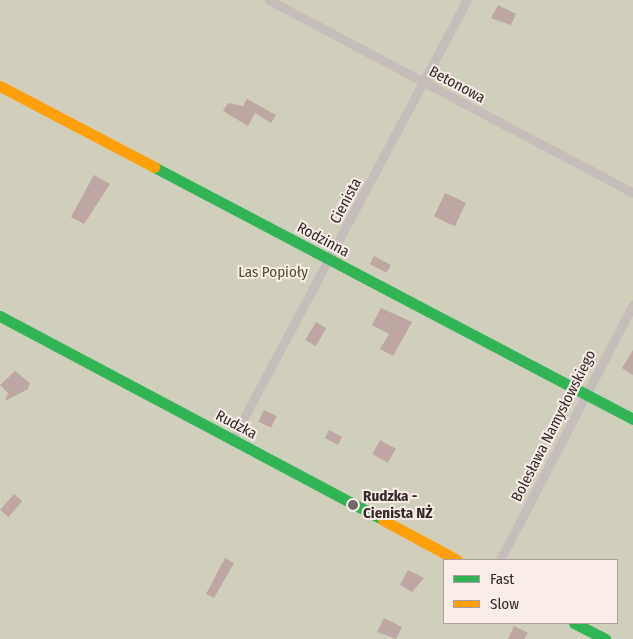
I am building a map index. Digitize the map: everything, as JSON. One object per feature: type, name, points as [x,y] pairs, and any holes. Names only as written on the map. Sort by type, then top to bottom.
[{"type":"street","name":"Betonowa","points":[[269,0],[633,193]]},
{"type":"street","name":"Cienista","points":[[232,440],[330,260],[467,0]]},
{"type":"street","name":"Rodzinna","points":[[0,86],[633,419]]},
{"type":"street","name":"Bolesława Namysłowskiego","points":[[501,559],[633,305]]},
{"type":"street","name":"Rudzka","points":[[0,316],[455,559]]},
{"type":"street","points":[[576,624],[605,639]]},
{"type":"green space","name":"Las Popioły","points":[[0,0],[633,0],[633,639],[0,639]]},
{"type":"building","points":[[498,5],[516,14],[511,25],[491,18]]},
{"type":"building","points":[[247,99],[276,115],[271,123],[255,113],[248,126],[223,111],[228,103],[243,106]]},
{"type":"building","points":[[94,175],[110,184],[84,224],[71,217]]},
{"type":"building","points":[[445,193],[466,203],[455,226],[434,217]]},
{"type":"building","points":[[374,256],[391,265],[387,273],[370,264]]},
{"type":"building","points":[[381,308],[412,322],[393,356],[380,349],[389,334],[372,325]]},
{"type":"building","points":[[316,322],[326,328],[315,346],[305,340]]},
{"type":"building","points":[[633,350],[633,375],[622,368]]},
{"type":"building","points":[[15,371],[30,383],[28,389],[5,401],[8,393],[0,385]]},
{"type":"building","points":[[264,410],[277,416],[271,428],[259,422]]},
{"type":"building","points":[[329,430],[342,437],[338,445],[325,438]]},
{"type":"building","points":[[380,440],[396,449],[388,463],[372,454]]},
{"type":"building","points":[[14,494],[22,501],[9,517],[0,510]]},
{"type":"building","points":[[225,558],[234,563],[214,598],[206,594]]},
{"type":"building","points":[[408,570],[424,578],[412,592],[400,585]]},
{"type":"building","points":[[384,618],[402,627],[396,639],[377,632]]},
{"type":"building","points":[[514,626],[528,633],[524,639],[508,639]]},
{"type":"traffic: fast","points":[[154,167],[633,419]]},
{"type":"traffic: fast","points":[[0,316],[383,520]]},
{"type":"traffic: fast","points":[[576,624],[605,639]]},
{"type":"traffic: slow","points":[[0,86],[154,167]]},
{"type":"traffic: slow","points":[[383,520],[455,559]]},
{"type":"place","name":"Rudzka - Cienista NŻ","points":[[353,505]]}]
